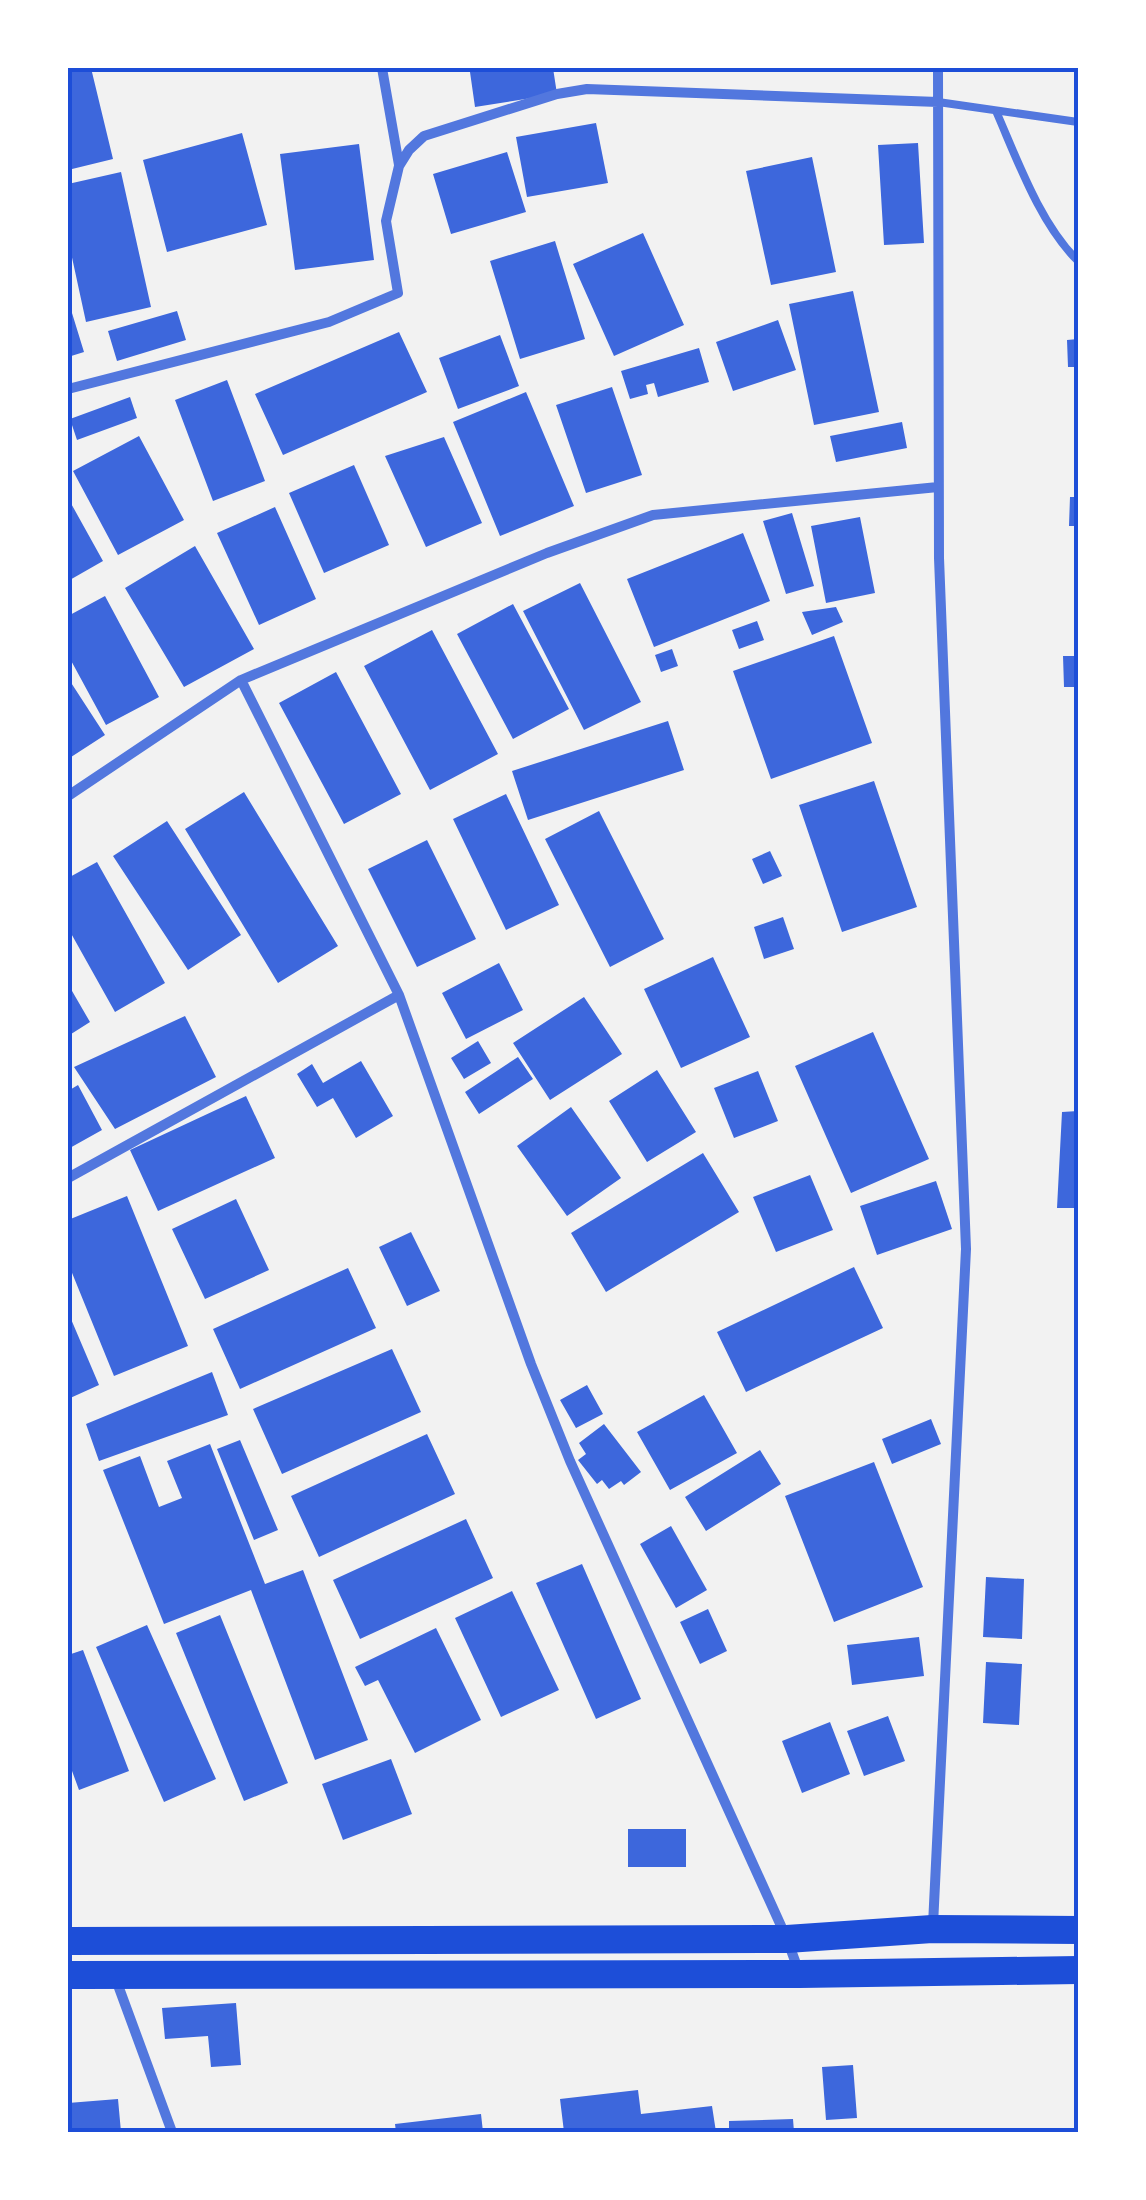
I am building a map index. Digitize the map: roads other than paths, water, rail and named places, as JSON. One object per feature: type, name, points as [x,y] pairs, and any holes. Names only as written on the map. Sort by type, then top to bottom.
[{"type":"highway","points":[[68,1941],[787,1939],[932,1929],[1078,1930]]},
{"type":"highway","points":[[68,1976],[1078,1970]]},
{"type":"street","points":[[382,68],[399,166]]},
{"type":"street","points":[[932,1929],[966,1249],[938,488],[938,68]]},
{"type":"street","points":[[68,389],[329,322],[398,292],[386,221],[399,166],[424,136],[557,94],[587,89],[938,102]]},
{"type":"street","points":[[68,796],[241,680],[547,553],[653,515],[938,488]]},
{"type":"street","points":[[241,680],[399,995],[570,1461],[800,1974]]},
{"type":"street","points":[[68,1178],[399,995]]},
{"type":"street","points":[[115,1976],[172,2132]]},
{"type":"lane","points":[[938,102],[1078,122]]},
{"type":"lane","points":[[996,111],[1031,192],[1078,261]]}]
